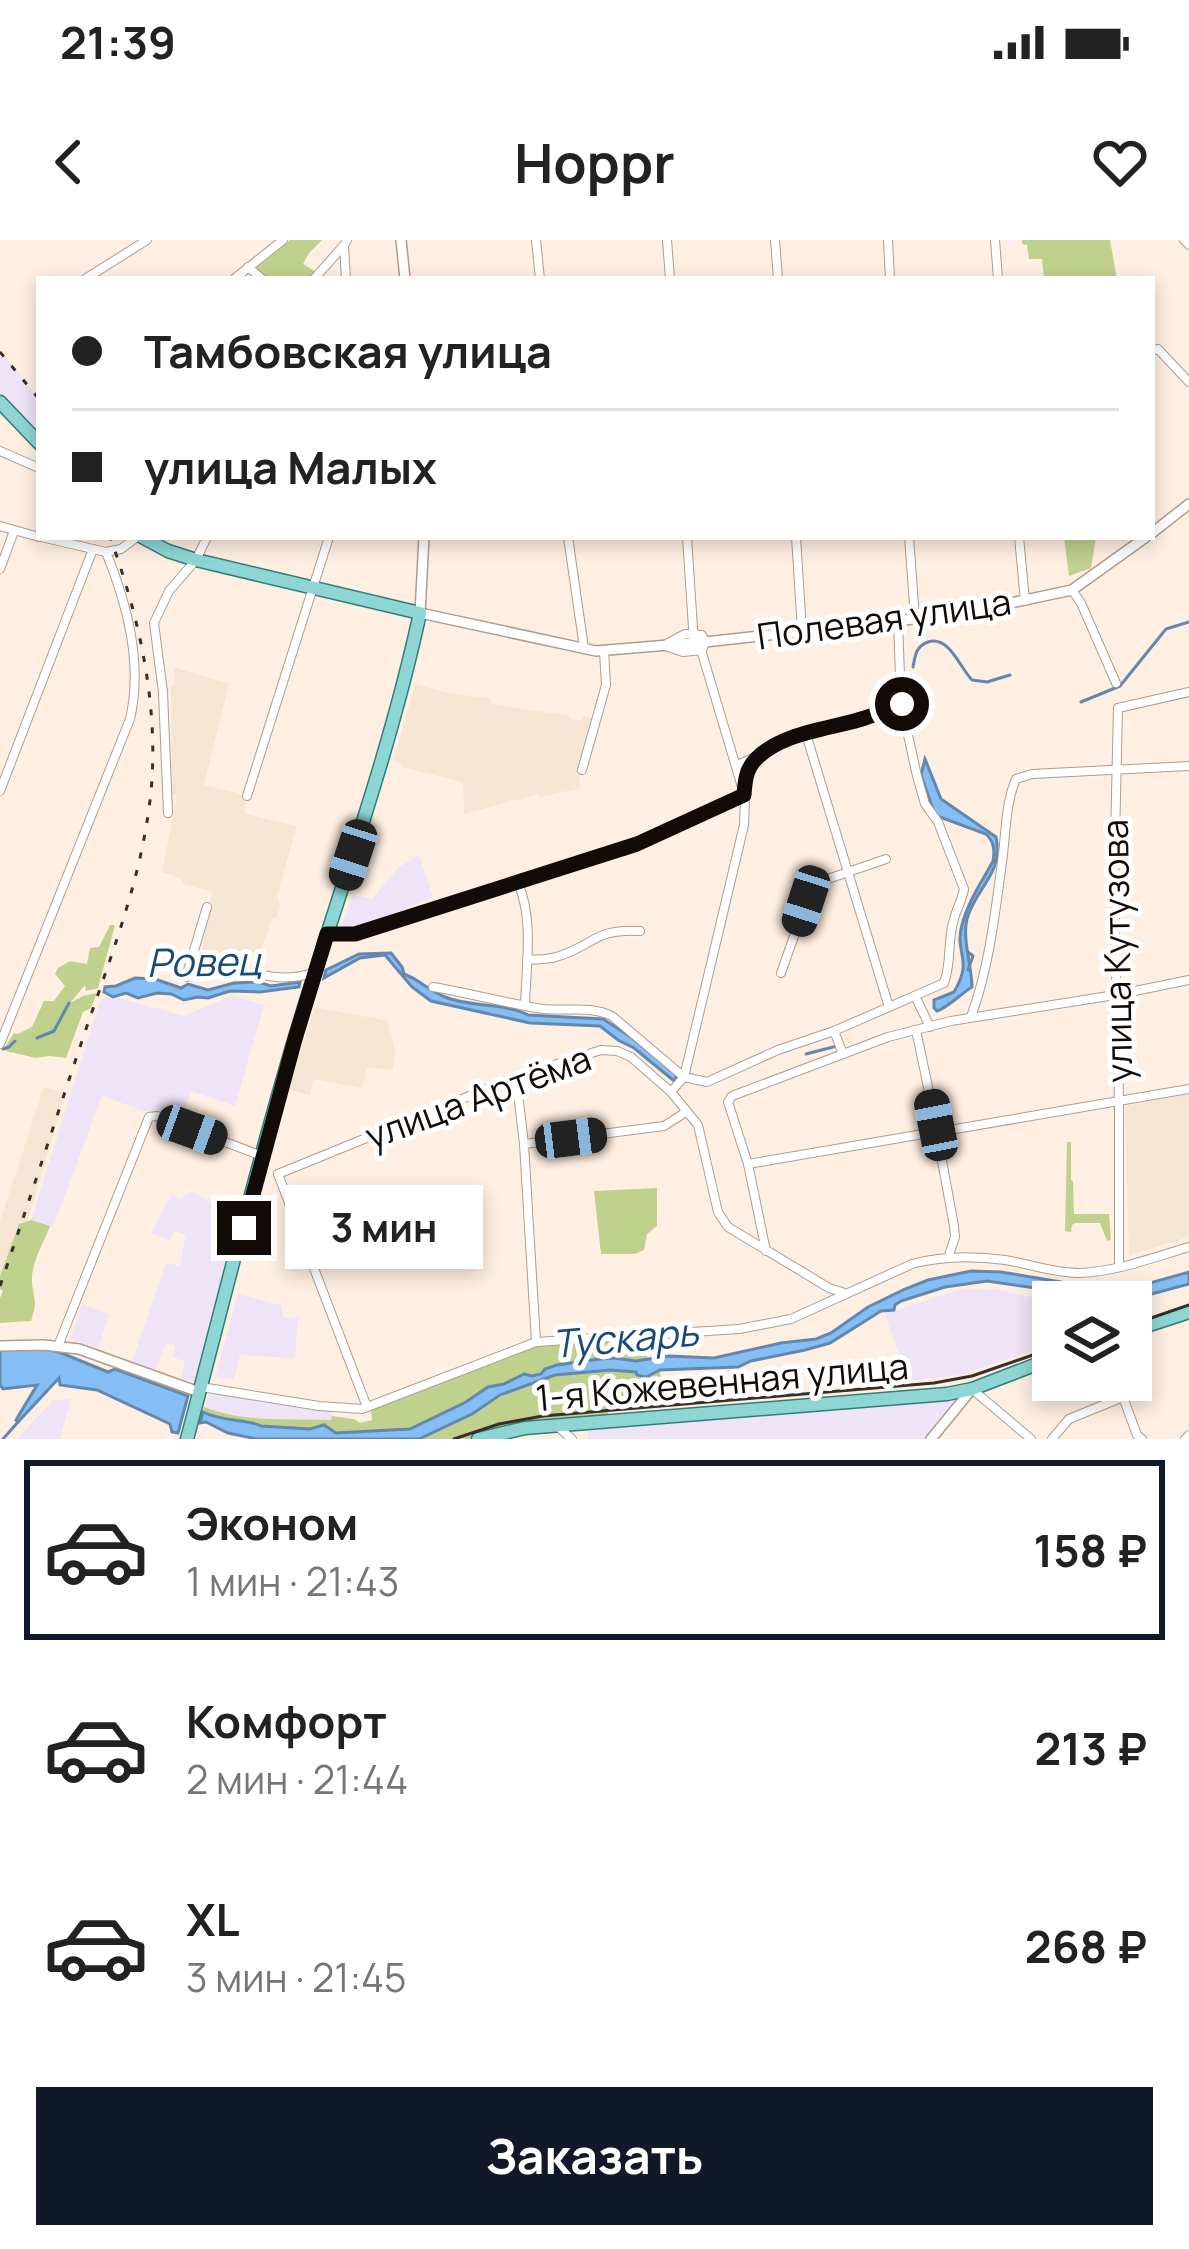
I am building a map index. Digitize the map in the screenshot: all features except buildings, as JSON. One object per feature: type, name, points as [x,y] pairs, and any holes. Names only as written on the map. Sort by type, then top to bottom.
[{"type":"main road","points":[[0,402],[36,439]]},
{"type":"main road","points":[[146,540],[196,560],[420,614],[373,788],[309,992],[187,1439]]},
{"type":"main road","points":[[1152,1324],[1189,1312]]},
{"type":"main road","name":"1-я Кожевенная улица","points":[[478,1439],[525,1428],[927,1396],[972,1389],[1032,1366]]},
{"type":"street","points":[[90,276],[147,240]]},
{"type":"street","points":[[238,276],[283,240]]},
{"type":"street","points":[[401,240],[405,276]]},
{"type":"street","points":[[536,240],[540,276]]},
{"type":"street","points":[[668,240],[670,276]]},
{"type":"street","points":[[775,240],[778,276]]},
{"type":"street","points":[[888,240],[890,276]]},
{"type":"street","points":[[995,240],[998,276]]},
{"type":"street","points":[[317,276],[345,243]]},
{"type":"street","points":[[345,243],[346,276]]},
{"type":"street","points":[[248,267],[258,276]]},
{"type":"street","points":[[1155,350],[1189,382]]},
{"type":"street","points":[[0,451],[36,467]]},
{"type":"street","name":"Полевая улица","points":[[1155,530],[1189,504]]},
{"type":"street","points":[[0,526],[36,536]]},
{"type":"street","points":[[0,569],[14,531]]},
{"type":"street","points":[[54,540],[100,550],[122,549],[136,540]]},
{"type":"street","points":[[1,1038],[134,700],[129,624],[95,540]]},
{"type":"street","points":[[169,813],[154,623],[169,591],[196,560],[206,540]]},
{"type":"street","points":[[247,796],[328,540]]},
{"type":"street","points":[[420,614],[424,540]]},
{"type":"street","points":[[568,540],[584,650]]},
{"type":"street","points":[[687,540],[699,642],[744,795]]},
{"type":"street","points":[[796,540],[802,631]]},
{"type":"street","points":[[909,540],[915,618]]},
{"type":"street","points":[[1019,540],[1025,601]]},
{"type":"street","name":"Полевая улица","points":[[420,614],[584,650],[662,646],[898,621],[1025,601],[1072,590],[1142,540]]},
{"type":"street","points":[[0,791],[100,550]]},
{"type":"street","points":[[1072,590],[1116,683]]},
{"type":"street","points":[[433,987],[550,1010],[599,1010],[684,1077],[707,1082],[944,983],[952,923],[964,889],[938,822],[925,804],[902,704],[898,621]]},
{"type":"street","points":[[582,770],[606,686],[604,651]]},
{"type":"street","name":"улица Кутузова","points":[[1119,1267],[1118,708],[1189,692]]},
{"type":"street","points":[[737,765],[789,740],[902,704]]},
{"type":"street","points":[[806,734],[889,1007]]},
{"type":"street","points":[[671,1092],[684,1077],[744,825],[746,775],[756,758]]},
{"type":"street","points":[[971,1018],[981,990],[1013,783],[1032,774],[1189,766]]},
{"type":"street","points":[[327,934],[355,934],[518,883],[658,836],[744,795]]},
{"type":"street","points":[[781,973],[812,888],[819,881],[886,859]]},
{"type":"street","points":[[518,883],[525,901],[525,1006]]},
{"type":"street","points":[[186,977],[207,907]]},
{"type":"street","points":[[527,960],[562,955],[615,930],[640,931]]},
{"type":"street","points":[[193,956],[260,976],[315,973]]},
{"type":"street","points":[[766,1252],[748,1164],[728,1102],[732,1096],[888,1037],[1189,980]]},
{"type":"street","points":[[915,997],[931,1027]]},
{"type":"street","points":[[916,1030],[954,1226],[948,1258]]},
{"type":"street","points":[[834,1031],[843,1054]]},
{"type":"street","name":"улица Артёма","points":[[278,1174],[516,1077],[601,1050],[616,1051],[632,1057],[671,1092],[698,1125],[728,1227],[830,1288],[846,1292]]},
{"type":"street","points":[[516,1077],[536,1342]]},
{"type":"street","points":[[748,1164],[1189,1090]]},
{"type":"street","points":[[524,1144],[664,1126],[686,1112]]},
{"type":"street","points":[[58,1346],[148,1117],[157,1116],[278,1174],[367,1407]]},
{"type":"street","points":[[0,1346],[79,1349],[199,1393],[338,1409],[367,1407],[536,1342],[761,1326],[803,1316],[912,1264],[948,1258],[1005,1260],[1077,1273],[1119,1267],[1189,1246]]},
{"type":"street","points":[[931,1439],[972,1389],[1031,1439]]},
{"type":"street","points":[[1052,1439],[1069,1419],[1123,1397],[1142,1439]]},
{"type":"street","points":[[545,1439],[557,1426],[572,1439]]},
{"type":"shaded area","points":[[0,351],[36,394],[36,430],[0,392]]},
{"type":"shaded area","points":[[173,667],[229,684],[204,785],[247,799],[246,814],[297,826],[277,895],[277,918],[273,917],[255,967],[201,954],[212,892],[162,872],[177,796],[172,794]]},
{"type":"shaded area","points":[[415,684],[570,719],[595,718],[579,776],[581,788],[464,814],[463,782],[393,762]]},
{"type":"shaded area","points":[[419,855],[433,897],[355,930],[342,925],[353,895],[372,899],[399,867]]},
{"type":"shaded area","points":[[231,996],[264,1005],[235,1106],[191,1091],[181,1120],[102,1096],[53,1227],[31,1220],[101,998],[119,998],[184,1016]]},
{"type":"shaded area","points":[[315,1007],[388,1021],[395,1052],[393,1070],[367,1067],[362,1088],[314,1079],[310,1095],[289,1090]]},
{"type":"shaded area","points":[[44,1087],[65,1093],[28,1220],[19,1224],[0,1276],[0,1221]]},
{"type":"shaded area","points":[[1189,1094],[1189,1237],[1129,1255],[1125,1106]]},
{"type":"shaded area","points":[[190,1191],[241,1215],[196,1383],[181,1378],[185,1362],[173,1357],[175,1346],[166,1343],[156,1370],[132,1362],[166,1263],[180,1266],[186,1235],[174,1231],[170,1241],[151,1233],[171,1195],[180,1199]]},
{"type":"shaded area","points":[[958,1290],[998,1290],[1032,1297],[1032,1351],[960,1375],[908,1381],[885,1314]]},
{"type":"shaded area","points":[[238,1294],[281,1305],[283,1317],[298,1318],[295,1358],[240,1355],[234,1379],[215,1378]]},
{"type":"shaded area","points":[[82,1304],[109,1314],[98,1348],[70,1339]]},
{"type":"shaded area","points":[[209,1395],[332,1410],[332,1420],[220,1414],[207,1409],[206,1403]]},
{"type":"shaded area","points":[[71,1399],[60,1439],[17,1439],[53,1400]]},
{"type":"shaded area","points":[[959,1399],[925,1439],[588,1439],[587,1430]]},
{"type":"green space","points":[[290,240],[322,240],[303,264],[316,272],[313,276],[265,276],[256,268]]},
{"type":"green space","points":[[1022,240],[1110,240],[1116,276],[1044,276],[1042,259],[1029,259],[1027,245]]},
{"type":"green space","points":[[1064,540],[1096,540],[1091,568],[1069,576]]},
{"type":"green space","points":[[110,925],[115,925],[98,988],[86,991],[85,985],[70,1003],[97,993],[91,1008],[83,1012],[66,1058],[6,1051],[14,1033],[32,1027],[44,1001],[54,1001],[65,986],[55,974],[58,968],[70,961],[87,964],[90,948],[99,947]]},
{"type":"green space","points":[[1067,1142],[1071,1142],[1074,1214],[1109,1214],[1111,1240],[1107,1241],[1100,1223],[1075,1223],[1071,1232],[1065,1231]]},
{"type":"green space","points":[[657,1188],[657,1226],[647,1234],[644,1250],[601,1254],[594,1191]]},
{"type":"green space","points":[[31,1220],[50,1226],[33,1268],[31,1321],[0,1323],[0,1276],[19,1224]]},
{"type":"green space","points":[[659,1337],[660,1342],[648,1346],[649,1359],[614,1358],[524,1374],[488,1387],[409,1429],[336,1433],[228,1421],[203,1412],[204,1407],[251,1418],[331,1420],[332,1416],[360,1423],[372,1420],[371,1411],[376,1408],[530,1347]]},
{"type":"green space","points":[[660,1370],[661,1383],[649,1389],[650,1405],[608,1408],[608,1416],[493,1429],[469,1439],[419,1439],[520,1387],[555,1375]]},
{"type":"water","points":[[925,759],[941,799],[996,837],[997,850],[993,871],[967,919],[972,987],[937,1011],[934,1000],[954,992],[960,981],[962,925],[994,850],[986,834],[937,816],[921,775]]},
{"type":"water","points":[[391,953],[404,974],[455,1000],[528,1015],[603,1019],[677,1075],[674,1081],[600,1026],[530,1023],[431,1001],[412,987],[385,955],[360,958],[324,978],[326,970],[359,954]]},
{"type":"water","points":[[135,978],[208,990],[234,983],[300,982],[299,987],[230,991],[184,1000],[171,994],[138,998],[104,992],[105,987]]},
{"type":"water","points":[[971,1271],[1055,1281],[1032,1281],[1032,1288],[987,1281],[945,1287],[901,1301],[894,1310],[881,1311],[830,1343],[738,1367],[660,1370],[646,1377],[610,1370],[555,1375],[500,1395],[419,1439],[257,1439],[200,1423],[203,1412],[261,1426],[310,1429],[324,1425],[336,1433],[410,1429],[488,1387],[524,1374],[541,1374],[557,1365],[614,1358],[714,1358],[816,1339],[868,1307],[928,1280]]},
{"type":"water","points":[[1189,1272],[1189,1284],[1152,1294],[1152,1282]]},
{"type":"water","points":[[39,1348],[188,1396],[178,1433],[172,1432],[170,1424],[97,1390],[60,1385],[59,1378],[18,1422],[37,1385],[3,1389],[0,1349]]},
{"type":"waterway","name":"Ровец","points":[[1081,702],[1120,686],[1166,629],[1189,622]]},
{"type":"waterway","name":"Ровец","points":[[913,667],[919,649],[935,641],[948,648],[972,680],[987,682],[1010,675]]},
{"type":"waterway","name":"Ровец","points":[[968,952],[973,956],[968,970]]},
{"type":"waterway","name":"Ровец","points":[[37,1038],[54,1031],[69,1003]]},
{"type":"waterway","name":"Ровец","points":[[3,1049],[15,1041]]},
{"type":"waterway","name":"Ровец","points":[[806,1054],[837,1046]]},
{"type":"waterway","points":[[3,1439],[18,1422]]},
{"type":"tram line","points":[[1152,1318],[1189,1305]]},
{"type":"tram line","points":[[454,1439],[543,1416],[934,1383],[972,1376],[1032,1355]]},
{"type":"railway","points":[[0,352],[36,395]]},
{"type":"railway","points":[[0,1286],[118,935],[149,811],[153,748],[148,686],[137,626],[111,540]]},
{"type":"route","points":[[244,1228],[327,934],[355,934],[658,836],[744,795],[746,775],[756,758],[771,748],[902,704]]},
{"type":"water label","name":"Тускарь","points":[[625,1338]]}]
